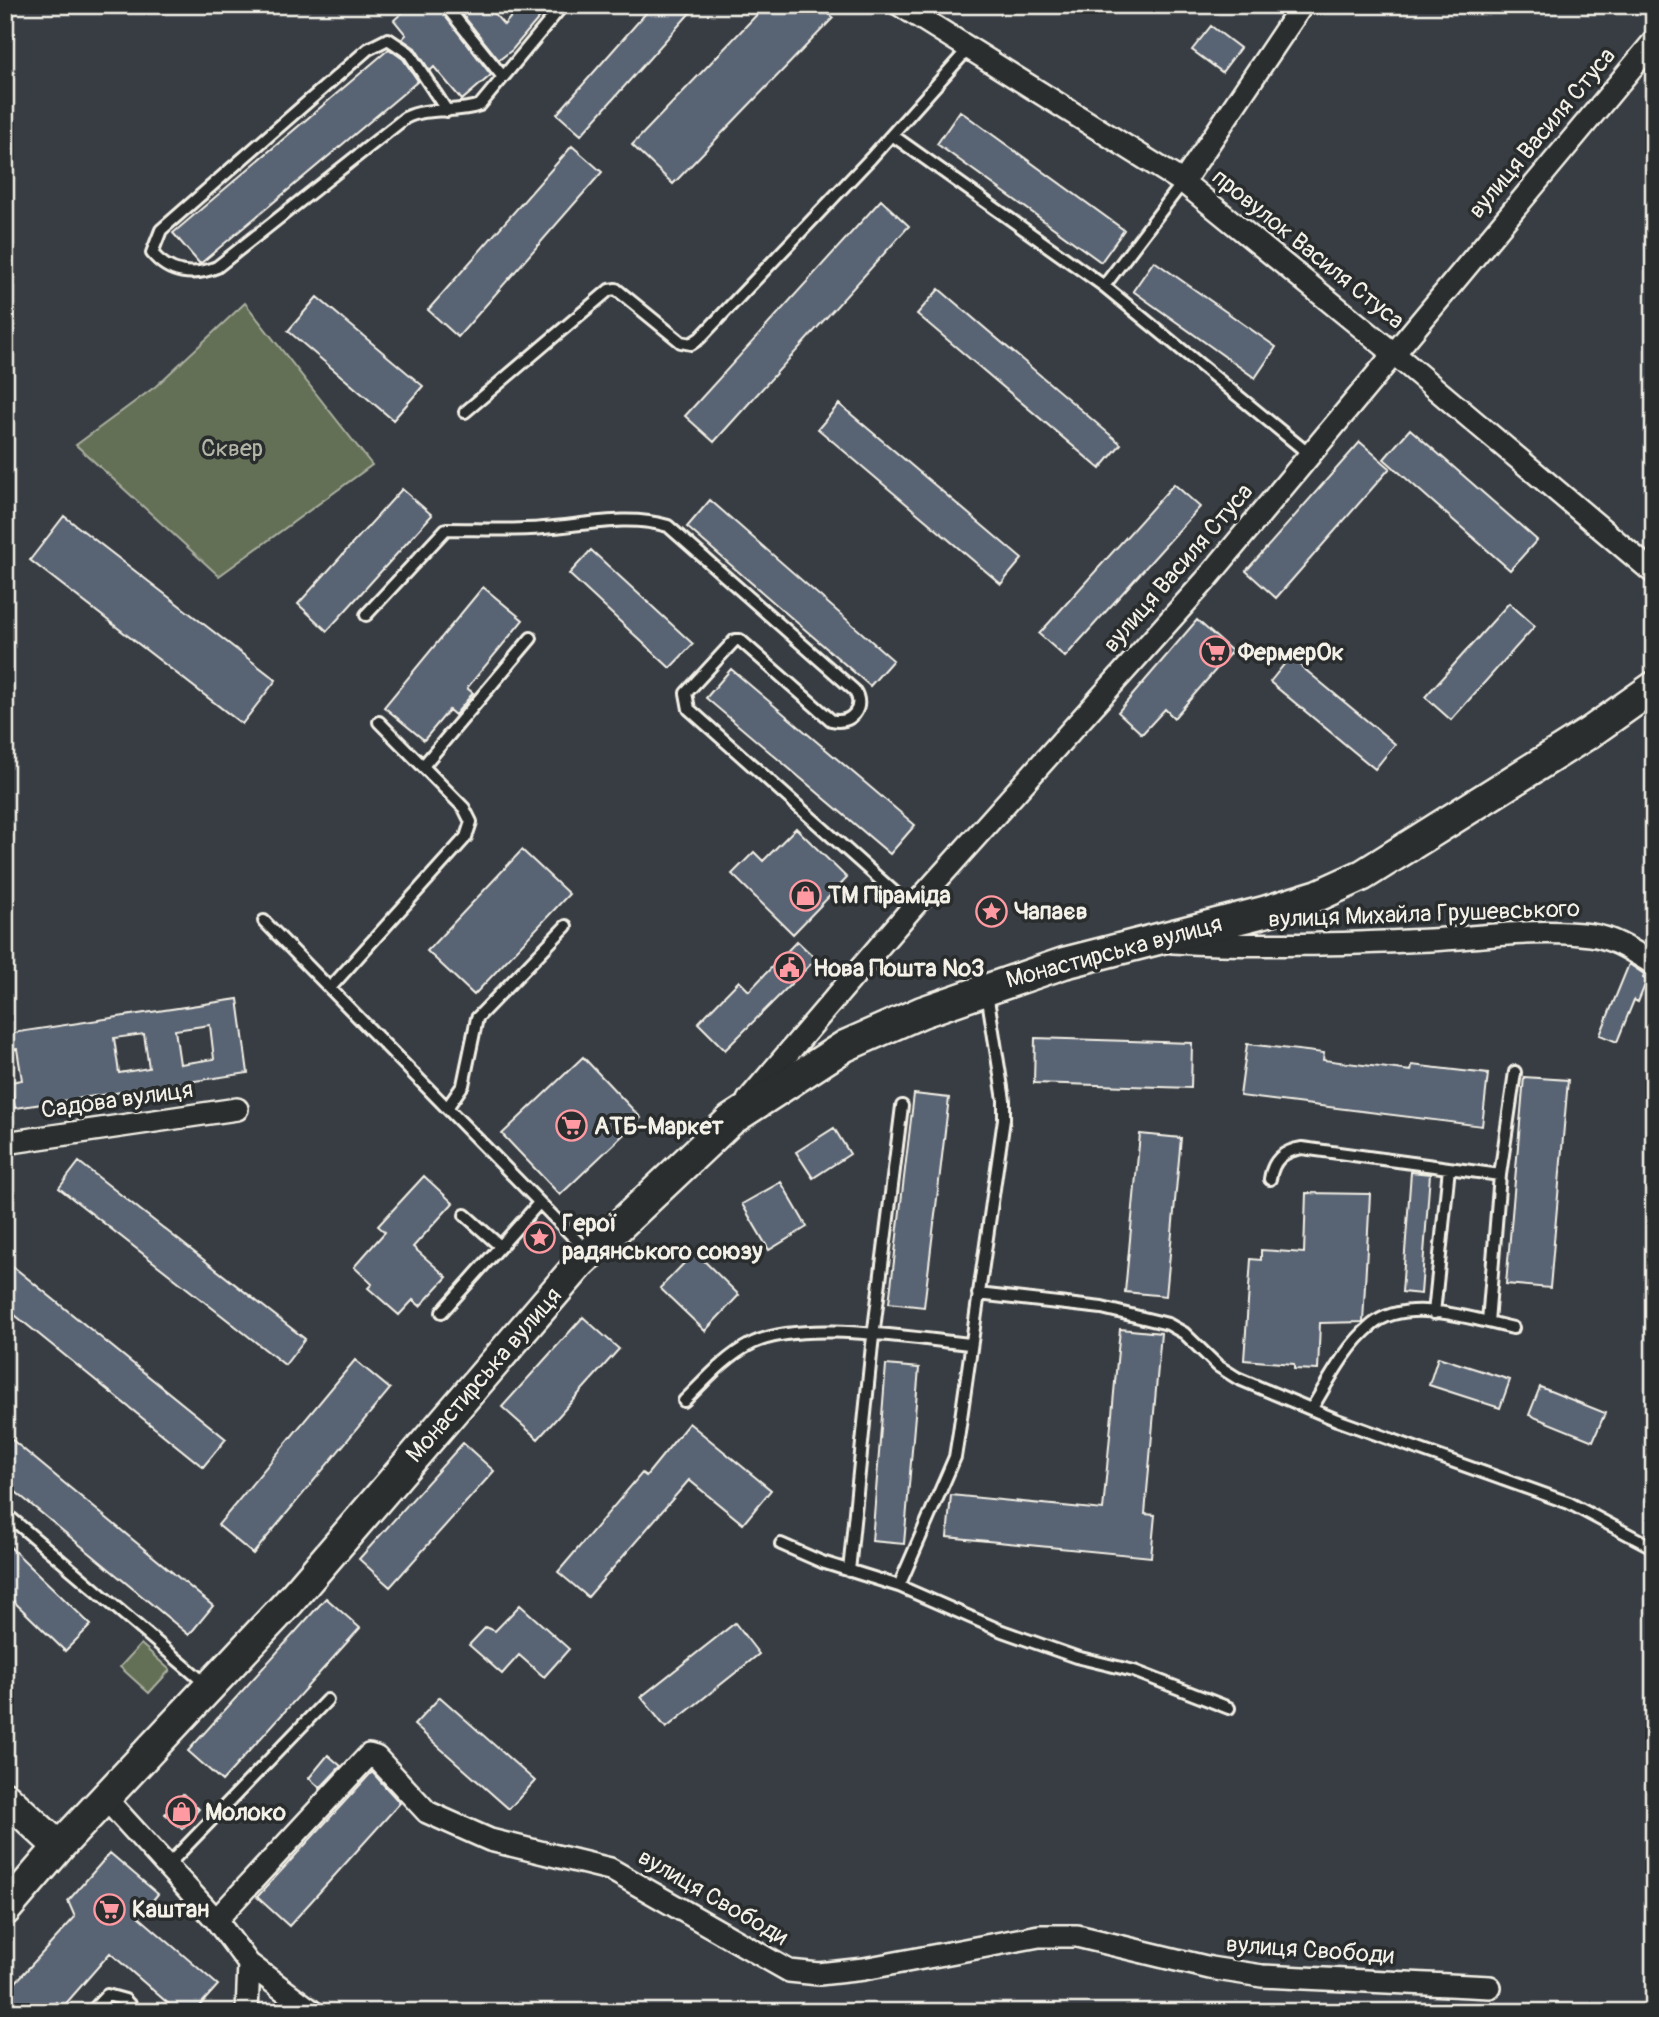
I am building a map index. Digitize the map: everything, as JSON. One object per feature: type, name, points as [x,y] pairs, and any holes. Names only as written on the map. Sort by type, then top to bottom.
[{"type":"main road","name":"Монастирська вулиця","points":[[5,1910],[60,1847],[289,1602],[590,1254],[731,1120],[845,1046],[986,988],[1147,940],[1264,912],[1319,895],[1363,875],[1589,733],[1654,687]]},
{"type":"main road","points":[[5,1797],[60,1847]]},
{"type":"street","name":"провулок Василя Стуса","points":[[900,5],[1183,181],[1392,352],[1654,573]]},
{"type":"street","points":[[1183,181],[1302,5]]},
{"type":"street","name":"вулиця Василя Стуса","points":[[731,1120],[912,908],[1205,582],[1392,352],[1654,41]]},
{"type":"street","name":"вулиця Михайла Грушевського","points":[[1147,940],[1242,946],[1352,944],[1552,933],[1593,935],[1623,945],[1654,964]]},
{"type":"street","name":"Садова вулиця","points":[[5,1143],[237,1109]]},
{"type":"street","name":"вулиця Свободи","points":[[216,1920],[369,1755],[376,1757],[427,1812],[490,1840],[610,1868],[789,1971],[819,1974],[864,1969],[1039,1936],[1077,1936],[1210,1968],[1262,1976],[1490,1987]]},
{"type":"street","points":[[106,1799],[216,1920],[249,1964],[313,2012]]},
{"type":"street","points":[[247,2012],[249,1964]]},
{"type":"lane","points":[[445,5],[503,77]]},
{"type":"lane","points":[[447,111],[409,53],[388,38],[368,49],[160,230],[152,253],[170,268],[186,273],[202,274],[218,267],[405,118],[417,112],[464,111],[480,105],[563,5]]},
{"type":"lane","points":[[465,412],[609,290],[616,289],[681,342],[691,344],[700,338],[892,135],[968,48]]},
{"type":"lane","points":[[892,135],[1104,286],[1309,454]]},
{"type":"lane","points":[[1104,286],[1183,181]]},
{"type":"lane","points":[[366,615],[446,529],[544,528],[592,521],[657,523],[668,526],[854,690],[858,699],[858,709],[851,718],[842,722],[831,720],[740,640],[735,640],[685,694],[689,709],[912,908]]},
{"type":"lane","points":[[422,766],[531,638]]},
{"type":"lane","points":[[331,987],[470,830],[471,822],[464,808],[379,722]]},
{"type":"lane","points":[[264,921],[590,1254]]},
{"type":"lane","points":[[447,1108],[463,1085],[477,1018],[565,926]]},
{"type":"lane","points":[[899,1586],[955,1457],[1004,1119],[1004,1100],[986,988]]},
{"type":"lane","points":[[1488,1322],[1500,1175],[1515,1072]]},
{"type":"lane","points":[[849,1571],[873,1336],[902,1106]]},
{"type":"lane","points":[[1270,1179],[1272,1170],[1283,1154],[1302,1148],[1500,1175]]},
{"type":"lane","points":[[1434,1313],[1449,1168]]},
{"type":"lane","points":[[442,1312],[539,1203]]},
{"type":"lane","points":[[465,1215],[500,1246]]},
{"type":"lane","points":[[978,1294],[1102,1308],[1168,1324],[1184,1333],[1219,1366],[1237,1378],[1337,1420],[1569,1503],[1654,1548]]},
{"type":"lane","points":[[1312,1408],[1343,1359],[1372,1324],[1399,1313],[1434,1313],[1513,1328]]},
{"type":"lane","points":[[684,1401],[734,1354],[771,1336],[795,1332],[971,1344]]},
{"type":"lane","points":[[5,1513],[209,1687]]},
{"type":"lane","points":[[781,1544],[849,1571],[899,1586],[1002,1631],[1076,1657],[1134,1671],[1229,1708]]},
{"type":"lane","points":[[167,1866],[327,1700]]},
{"type":"lane","points":[[91,2012],[107,1995],[125,2000],[136,2012]]},
{"type":"green space","name":"Сквер","points":[[245,303],[372,465],[219,576],[76,445],[156,386]]},
{"type":"green space","points":[[141,1644],[170,1670],[149,1693],[120,1667]]},
{"type":"building","points":[[411,5],[437,5],[491,75],[462,100],[434,67],[430,71],[415,48],[402,39],[406,35],[394,20]]},
{"type":"building","points":[[455,5],[487,5],[504,25],[521,5],[550,5],[512,50],[499,60]]},
{"type":"building","points":[[653,5],[697,5],[581,135],[557,114]]},
{"type":"building","points":[[766,5],[820,5],[833,18],[673,184],[632,145]]},
{"type":"building","points":[[1211,26],[1240,48],[1222,72],[1192,50]]},
{"type":"building","points":[[389,49],[403,59],[418,81],[200,264],[173,233]]},
{"type":"building","points":[[960,111],[1124,230],[1101,262],[937,144]]},
{"type":"building","points":[[572,146],[602,172],[458,337],[428,310]]},
{"type":"building","points":[[881,200],[909,226],[714,442],[685,416]]},
{"type":"building","points":[[1154,261],[1276,347],[1255,378],[1133,291]]},
{"type":"building","points":[[939,289],[1121,444],[1100,469],[917,314]]},
{"type":"building","points":[[317,297],[423,386],[393,420],[288,331]]},
{"type":"building","points":[[839,404],[1022,559],[1001,584],[818,429]]},
{"type":"building","points":[[1410,429],[1537,540],[1510,570],[1384,459]]},
{"type":"building","points":[[1360,442],[1390,468],[1276,598],[1246,571]]},
{"type":"building","points":[[1174,484],[1200,507],[1065,657],[1039,634]]},
{"type":"building","points":[[402,489],[432,515],[327,631],[298,604]]},
{"type":"building","points":[[710,500],[893,660],[870,686],[687,527]]},
{"type":"building","points":[[64,516],[276,680],[242,724],[30,560]]},
{"type":"building","points":[[591,550],[693,644],[670,668],[569,574]]},
{"type":"building","points":[[483,587],[523,620],[467,688],[473,693],[455,715],[449,710],[424,740],[384,707]]},
{"type":"building","points":[[1509,603],[1535,626],[1451,720],[1425,697]]},
{"type":"building","points":[[1197,620],[1232,651],[1174,718],[1165,709],[1142,734],[1118,712]]},
{"type":"building","points":[[1290,657],[1395,744],[1375,769],[1270,682]]},
{"type":"building","points":[[731,669],[915,825],[890,854],[706,698]]},
{"type":"building","points":[[796,828],[847,878],[793,934],[732,874],[754,852],[763,861]]},
{"type":"building","points":[[522,850],[569,894],[474,995],[427,951]]},
{"type":"building","points":[[797,941],[816,959],[725,1050],[698,1023],[739,981],[749,991]]},
{"type":"building","points":[[1629,964],[1644,974],[1643,978],[1647,980],[1638,1002],[1634,1000],[1617,1042],[1600,1035]]},
{"type":"building","points":[[238,999],[248,1073],[15,1108],[11,1082],[22,1080],[17,1049],[5,1050],[5,1034]],"holes":[[[210,1025],[214,1059],[180,1064],[175,1030]],[[144,1034],[149,1068],[119,1073],[114,1038]]]},
{"type":"building","points":[[1035,1038],[1192,1043],[1191,1088],[1034,1083]]},
{"type":"building","points":[[1247,1044],[1324,1053],[1323,1060],[1411,1071],[1412,1065],[1488,1074],[1482,1126],[1240,1096]]},
{"type":"building","name":"АТБ-Маркет","points":[[583,1057],[641,1118],[560,1195],[502,1134]]},
{"type":"building","points":[[1524,1077],[1568,1080],[1550,1288],[1506,1284]]},
{"type":"building","points":[[914,1094],[949,1098],[924,1307],[889,1303]]},
{"type":"building","points":[[834,1128],[850,1154],[813,1178],[796,1152]]},
{"type":"building","points":[[1140,1134],[1181,1138],[1166,1296],[1125,1292]]},
{"type":"building","points":[[79,1162],[305,1339],[285,1365],[59,1188]]},
{"type":"building","points":[[1411,1172],[1430,1174],[1421,1294],[1402,1292]]},
{"type":"building","points":[[424,1176],[453,1203],[413,1247],[447,1277],[420,1306],[413,1300],[399,1315],[368,1288],[372,1284],[354,1267],[385,1232],[378,1226]]},
{"type":"building","points":[[781,1182],[807,1227],[769,1250],[742,1204]]},
{"type":"building","points":[[1306,1193],[1370,1194],[1363,1322],[1320,1323],[1318,1370],[1294,1369],[1294,1364],[1244,1360],[1251,1259],[1261,1260],[1261,1250],[1304,1253]]},
{"type":"building","points":[[695,1252],[739,1295],[705,1331],[660,1288]]},
{"type":"building","points":[[5,1260],[226,1439],[203,1467],[5,1307]]},
{"type":"building","points":[[583,1317],[619,1349],[538,1439],[502,1407]]},
{"type":"building","points":[[1120,1329],[1161,1333],[1145,1514],[1155,1515],[1151,1557],[947,1537],[951,1495],[1103,1510]]},
{"type":"building","points":[[1438,1357],[1510,1380],[1500,1408],[1429,1385]]},
{"type":"building","points":[[355,1360],[390,1389],[253,1554],[218,1525]]},
{"type":"building","points":[[886,1365],[919,1368],[904,1544],[872,1541]]},
{"type":"building","points":[[1540,1387],[1605,1413],[1593,1441],[1529,1415]]},
{"type":"building","points":[[689,1423],[771,1490],[743,1524],[689,1480],[588,1597],[558,1572],[642,1473],[646,1476]]},
{"type":"building","points":[[5,1434],[213,1606],[189,1635],[5,1483]]},
{"type":"building","points":[[463,1443],[494,1471],[390,1587],[359,1559]]},
{"type":"building","points":[[5,1542],[91,1625],[65,1651],[5,1593]]},
{"type":"building","points":[[326,1598],[360,1628],[222,1781],[188,1751]]},
{"type":"building","points":[[520,1605],[569,1649],[544,1677],[519,1655],[502,1674],[469,1645],[486,1627],[495,1631]]},
{"type":"building","points":[[735,1623],[759,1654],[666,1728],[641,1697]]},
{"type":"building","points":[[440,1697],[535,1781],[509,1809],[414,1725]]},
{"type":"building","points":[[328,1755],[341,1766],[320,1788],[309,1778]]},
{"type":"building","points":[[372,1772],[400,1803],[289,1926],[257,1897]]},
{"type":"building","name":"Молоко","points":[[183,1794],[199,1809],[182,1829],[165,1814]]},
{"type":"building","points":[[110,1853],[158,1894],[139,1917],[218,1985],[194,2012],[178,2012],[110,1953],[62,2008],[56,2002],[48,2012],[5,2012],[5,1994],[75,1917],[68,1901]]},
{"type":"place","name":"ФермерОк","points":[[1215,652]]},
{"type":"place","name":"ТМ Піраміда","points":[[805,895]]},
{"type":"place","name":"Чапаєв","points":[[991,911]]},
{"type":"place","name":"Нова Пошта №3","points":[[790,968]]},
{"type":"place","name":"АТБ-Маркет","points":[[571,1126]]},
{"type":"place","name":"Герої радянського союзу","points":[[539,1237]]},
{"type":"place","name":"Молоко","points":[[182,1812]]},
{"type":"place","name":"Каштан","points":[[109,1909]]}]
